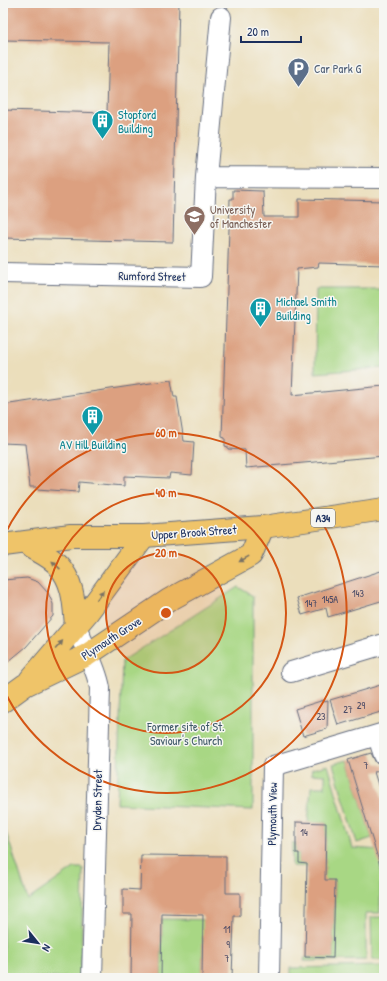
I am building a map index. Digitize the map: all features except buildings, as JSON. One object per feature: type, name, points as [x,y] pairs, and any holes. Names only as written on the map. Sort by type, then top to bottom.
[{"type":"main road","name":"Upper Brook Street","points":[[3,544],[25,543],[71,536],[144,536],[263,527],[384,510]]},
{"type":"main road","name":"Plymouth Grove","points":[[3,701],[25,685],[87,655],[164,604],[251,555],[263,527]]},
{"type":"main road","name":"Plymouth Grove","points":[[25,685],[76,626],[144,536]]},
{"type":"main road","points":[[25,543],[58,564],[69,582],[74,599],[76,626]]},
{"type":"street","name":"Rumford Street","points":[[3,273],[201,277],[206,177],[221,17]]},
{"type":"street","points":[[206,177],[384,178]]},
{"type":"street","name":"Dryden Street","points":[[76,626],[87,655],[97,671],[100,688],[92,978]]},
{"type":"street","points":[[291,672],[384,644]]},
{"type":"street","name":"Plymouth View","points":[[269,978],[272,766],[383,744]]},
{"type":"green space","points":[[316,289],[384,289],[384,368],[315,373]]},
{"type":"green space","name":"Former site of St. Saviour's Church","points":[[238,587],[253,596],[253,810],[117,804],[122,661]]},
{"type":"green space","points":[[348,760],[372,838],[357,843],[333,764]]},
{"type":"green space","points":[[328,765],[352,848],[381,850],[380,913],[366,913],[366,960],[304,961],[305,957],[333,958],[335,881],[307,879],[325,875],[325,867],[292,866],[292,843],[296,843],[296,853],[299,853],[299,863],[325,864],[326,823],[308,823],[311,787],[325,787],[325,775],[311,774],[312,769]]},
{"type":"green space","points":[[5,829],[28,900],[74,868],[83,868],[81,978],[3,978],[3,830]]},
{"type":"green space","points":[[371,917],[384,917],[384,960],[372,960]]},
{"type":"green space","points":[[162,919],[234,920],[203,936],[202,978],[161,978]]},
{"type":"green space","points":[[384,966],[384,978],[291,978],[291,968]]},
{"type":"place","name":"Car Park G","points":[[299,88]]},
{"type":"place","name":"Stopford Building","points":[[102,140]]},
{"type":"place","name":"University of Manchester","points":[[194,236]]},
{"type":"place","name":"Michael Smith Building","points":[[260,328]]},
{"type":"place","name":"AV Hill Building","points":[[93,436]]}]
